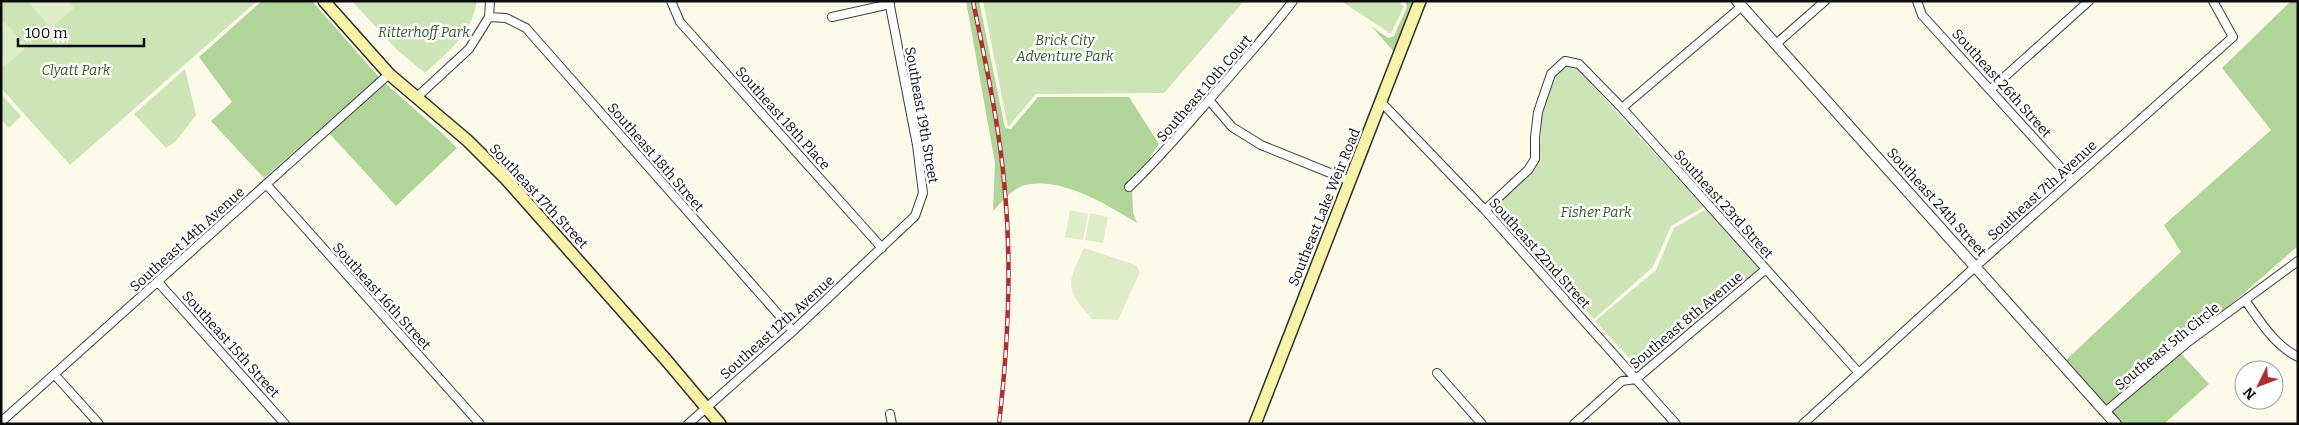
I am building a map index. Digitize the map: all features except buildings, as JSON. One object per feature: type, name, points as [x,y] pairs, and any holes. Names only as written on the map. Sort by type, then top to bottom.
[{"type":"main road","name":"Southeast 17th Street","points":[[324,1],[389,74],[468,141],[506,179],[720,424]]},
{"type":"main road","name":"Southeast Lake Weir Road","points":[[1255,424],[1381,102],[1417,2]]},
{"type":"street","points":[[417,97],[469,49],[489,17],[490,1]]},
{"type":"street","name":"Southeast 18th Place","points":[[671,1],[680,22],[882,248]]},
{"type":"street","name":"Southeast 10th Court","points":[[1129,187],[1159,159],[1208,100],[1270,32],[1293,1]]},
{"type":"street","points":[[1776,44],[1825,1]]},
{"type":"street","name":"Southeast 26th Street","points":[[1917,1],[1922,15],[2072,180]]},
{"type":"street","points":[[1991,90],[2088,1]]},
{"type":"street","name":"Southeast 7th Avenue","points":[[1803,424],[1976,266],[2233,37],[2213,1]]},
{"type":"street","points":[[832,17],[890,2]]},
{"type":"street","name":"Southeast 19th Street","points":[[882,248],[915,216],[923,193],[917,145],[890,2]]},
{"type":"street","points":[[1622,108],[1739,4]]},
{"type":"street","name":"Southeast 24th Street","points":[[1739,4],[2116,424]]},
{"type":"street","name":"Southeast 18th Street","points":[[489,17],[506,18],[526,28],[793,331]]},
{"type":"street","name":"Southeast 23rd Street","points":[[1485,210],[1528,170],[1535,159],[1538,112],[1551,74],[1565,61],[1579,64],[1622,108],[1859,373]]},
{"type":"street","name":"Southeast 14th Avenue","points":[[1,422],[389,74]]},
{"type":"street","points":[[1208,100],[1232,128],[1261,145],[1350,181]]},
{"type":"street","name":"Southeast 22nd Street","points":[[1381,102],[1485,210],[1676,424]]},
{"type":"street","name":"Southeast 16th Street","points":[[266,184],[480,424]]},
{"type":"street","name":"Southeast 12th Avenue","points":[[688,424],[793,331],[882,248]]},
{"type":"street","name":"Southeast 5th Circle","points":[[2105,412],[2188,342],[2298,261]]},
{"type":"street","name":"Southeast 8th Avenue","points":[[1574,424],[1622,381],[1636,379],[1766,269]]},
{"type":"street","name":"Southeast 15th Street","points":[[158,282],[285,424]]},
{"type":"street","points":[[2245,300],[2274,338],[2287,351],[2298,357]]},
{"type":"street","points":[[1437,374],[1482,424]]},
{"type":"street","points":[[55,375],[99,424]]},
{"type":"street","points":[[890,414],[892,424]]},
{"type":"green space","name":"Clyatt Park","points":[[1,1],[257,1],[70,165],[1,88]]},
{"type":"green space","points":[[27,1],[68,1],[74,8],[51,28]]},
{"type":"green space","points":[[262,1],[312,1],[379,77],[264,178],[211,121],[232,102],[199,57]]},
{"type":"green space","name":"Ritterhoff Park","points":[[352,1],[477,1],[470,24],[464,33],[425,73],[397,50]]},
{"type":"green space","points":[[966,1],[979,1],[1005,128],[1011,129],[1038,97],[1129,97],[1159,144],[1132,183],[1133,213],[1137,223],[1082,193],[1052,184],[1022,186],[1014,190],[993,211],[995,163]]},
{"type":"green space","name":"Brick City Adventure Park","points":[[983,1],[1244,1],[1164,93],[1036,94],[1008,127]]},
{"type":"green space","points":[[1341,1],[1398,1],[1404,6],[1391,34]]},
{"type":"green space","points":[[1405,1],[1415,1],[1395,53],[1371,26],[1388,38],[1394,36],[1407,7]]},
{"type":"green space","points":[[2291,1],[2298,1],[2298,246],[2178,350],[2209,384],[2164,424],[2122,424],[2066,360],[2181,252],[2164,225],[2271,130],[2222,68]]},
{"type":"green space","points":[[1,18],[27,47],[1,69]]},
{"type":"green space","name":"Fisher Park","points":[[1571,66],[1578,70],[1704,207],[1671,226],[1653,267],[1594,319],[1534,254],[1527,241],[1496,206],[1533,172],[1540,148],[1542,111],[1556,73],[1562,68]]},
{"type":"green space","points":[[185,69],[196,115],[176,141],[166,148],[134,114]]},
{"type":"green space","points":[[385,83],[457,148],[396,206],[329,133]]},
{"type":"green space","points":[[1,94],[21,116],[9,128],[1,119]]},
{"type":"green space","points":[[1707,204],[1766,270],[1647,377],[1595,321],[1656,270],[1674,228],[1705,210]]},
{"type":"green space","points":[[1070,210],[1088,214],[1083,240],[1065,237]]},
{"type":"green space","points":[[1090,213],[1108,217],[1103,243],[1085,240]]},
{"type":"green space","points":[[1084,248],[1136,265],[1140,272],[1118,320],[1092,319],[1083,309],[1073,292],[1071,285],[1074,270]]},
{"type":"railway","points":[[973,1],[996,120],[1003,168],[1007,221],[1008,308],[999,424]]}]
